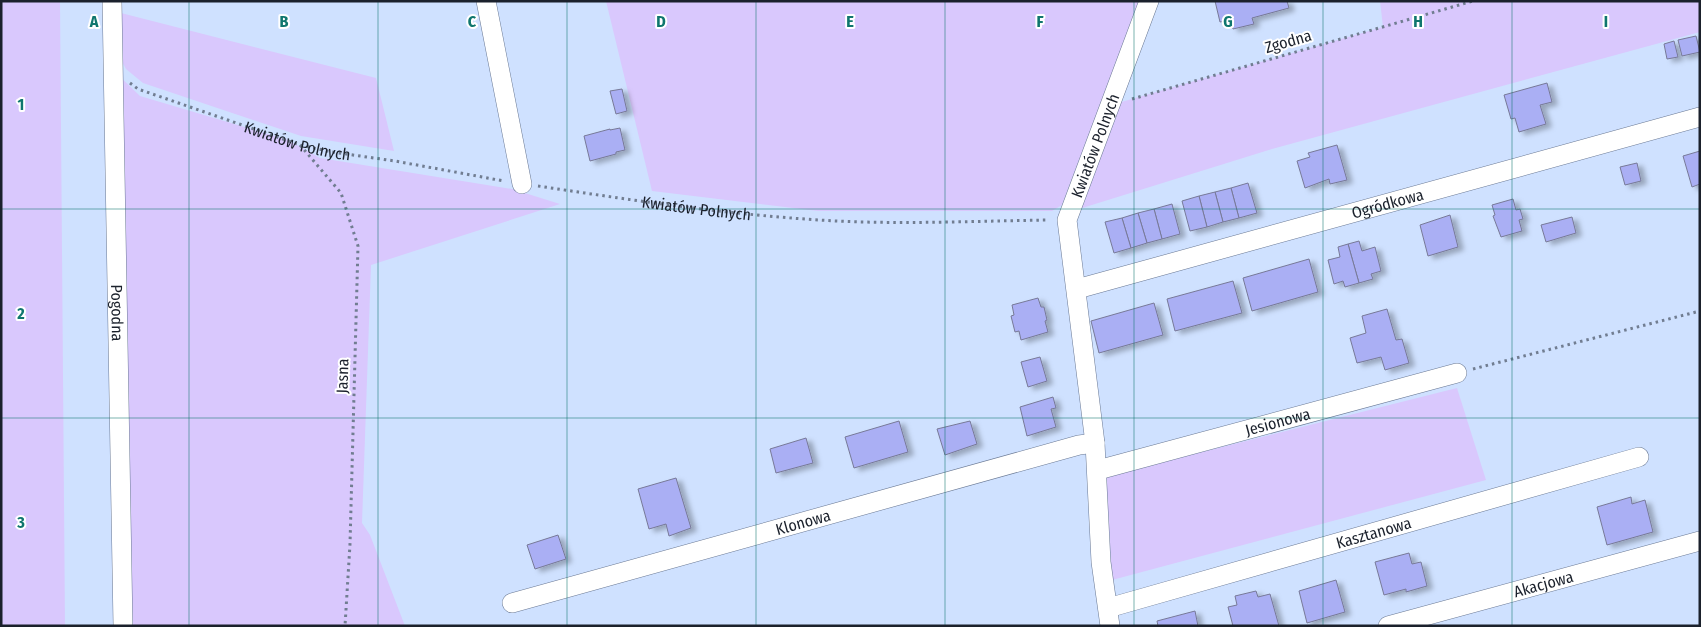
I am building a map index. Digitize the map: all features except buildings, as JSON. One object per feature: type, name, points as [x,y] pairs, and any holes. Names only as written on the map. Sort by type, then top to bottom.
[{"type":"street","name":"Pogodna","points":[[112,1],[124,626]]},
{"type":"street","points":[[486,1],[522,184]]},
{"type":"street","name":"Kwiatów Polnych","points":[[1067,220],[1149,1]]},
{"type":"street","name":"Ogródkowa","points":[[1077,289],[1700,117]]},
{"type":"street","points":[[1067,220],[1098,470],[1101,562],[1109,617]]},
{"type":"street","name":"Jesionowa","points":[[1098,470],[1457,374]]},
{"type":"street","name":"Klonowa","points":[[512,603],[1078,445],[1095,442]]},
{"type":"street","name":"Kasztanowa","points":[[1109,617],[1639,457]]},
{"type":"street","name":"Akacjowa","points":[[1388,626],[1700,541]]},
{"type":"path","name":"Zgodna","points":[[1110,105],[1473,1]]},
{"type":"path","name":"Kwiatów Polnych","points":[[112,69],[138,89],[300,144],[332,152],[395,161],[522,184],[690,209],[820,220],[887,222],[1067,220]]},
{"type":"path","name":"Jasna","points":[[300,144],[341,193],[358,246],[350,544],[345,626]]},
{"type":"path","points":[[1457,374],[1700,311]]},
{"type":"shaded area","points":[[1,1],[60,1],[65,626],[1,626]]},
{"type":"shaded area","points":[[606,1],[1140,1],[1062,205],[1052,211],[818,211],[652,191]]},
{"type":"shaded area","points":[[1380,1],[1700,1],[1700,32],[1272,149],[1079,209],[1118,103],[1383,27]]},
{"type":"shaded area","points":[[121,13],[376,78],[394,151],[301,136],[143,83],[126,69],[120,58]]},
{"type":"shaded area","points":[[112,69],[140,96],[288,140],[320,158],[512,189],[560,204],[371,265],[362,523],[370,535],[405,626],[123,626]]},
{"type":"shaded area","points":[[1457,388],[1486,480],[1112,580],[1106,476]]}]
